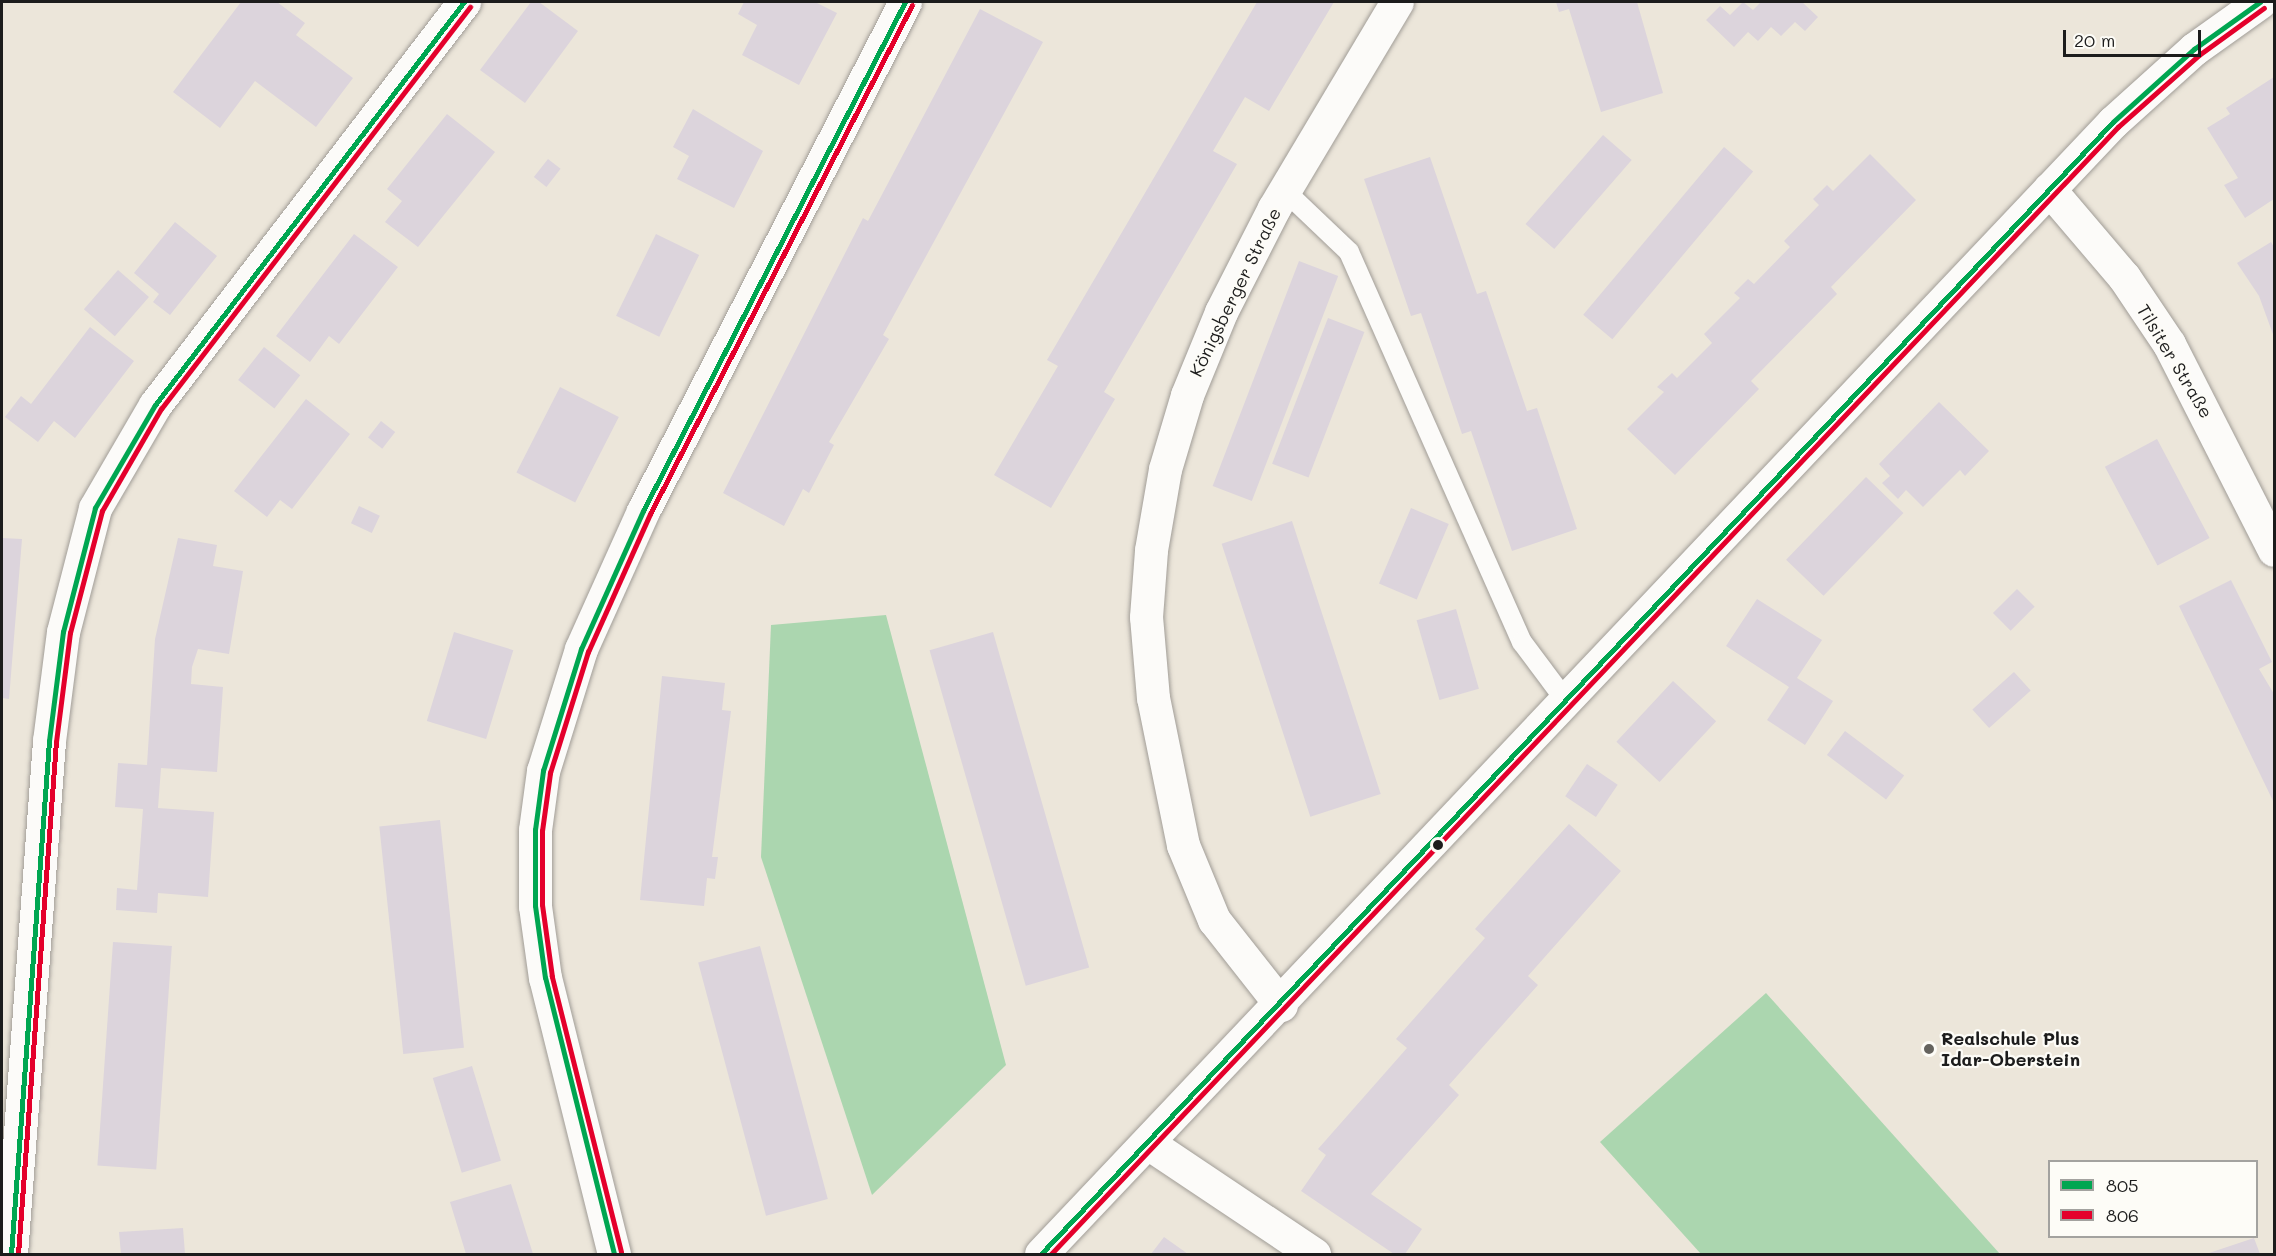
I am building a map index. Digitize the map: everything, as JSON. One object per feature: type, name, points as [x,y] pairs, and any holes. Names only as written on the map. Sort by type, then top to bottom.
[{"type":"street","points":[[11,1254],[49,741],[63,632],[94,507],[155,405],[464,2]]},
{"type":"street","points":[[614,1254],[544,978],[535,906],[535,830],[543,771],[581,649],[643,511],[904,2]]},
{"type":"street","name":"Königsberger Straße","points":[[1281,1005],[1214,920],[1183,845],[1164,770],[1146,617],[1163,481],[1187,395],[1221,312],[1285,191],[1397,2]]},
{"type":"street","points":[[1041,1254],[1281,1005],[2049,189],[2221,11],[2260,2]]},
{"type":"street","name":"Tilsiter Straße","points":[[2049,189],[2124,278],[2169,344],[2274,550]]},
{"type":"street","points":[[1148,1143],[1314,1254]]},
{"type":"lane","name":"Königsberger Straße","points":[[1285,191],[1349,252],[1522,642],[1566,701]]},
{"type":"green space","points":[[886,615],[1006,1065],[872,1195],[761,857],[771,625]]},
{"type":"green space","points":[[1766,993],[2000,1254],[1701,1254],[1600,1142]]},
{"type":"building","points":[[241,2],[277,2],[305,23],[296,35],[353,78],[316,127],[255,81],[220,128],[173,92]]},
{"type":"building","points":[[531,2],[539,2],[578,31],[525,103],[480,70]]},
{"type":"building","points":[[744,2],[815,2],[837,13],[799,85],[742,55],[757,25],[738,14]]},
{"type":"building","points":[[1257,2],[1334,2],[1269,111],[1245,97],[1213,151],[1237,164],[1104,392],[1115,399],[1051,508],[994,475],[1058,366],[1047,360]]},
{"type":"building","points":[[1556,2],[1637,2],[1663,93],[1601,112],[1569,9],[1559,12]]},
{"type":"building","points":[[1743,2],[1753,10],[1761,2],[1802,2],[1818,17],[1805,31],[1795,22],[1781,36],[1771,27],[1758,41],[1748,32],[1734,47],[1706,20],[1720,6],[1730,15]]},
{"type":"building","points":[[980,9],[1043,42],[883,335],[889,339],[829,442],[834,445],[809,493],[803,489],[784,526],[723,493],[863,218],[868,221]]},
{"type":"building","points":[[2274,77],[2274,199],[2245,218],[2224,185],[2238,178],[2207,128],[2230,114],[2226,108]]},
{"type":"building","points":[[693,109],[763,151],[734,208],[677,179],[689,156],[673,147]]},
{"type":"building","points":[[447,114],[495,152],[418,247],[385,222],[402,201],[387,189]]},
{"type":"building","points":[[1603,135],[1632,160],[1554,249],[1526,224]]},
{"type":"building","points":[[1724,147],[1753,171],[1612,339],[1583,315]]},
{"type":"building","points":[[1870,154],[1916,200],[1831,287],[1837,294],[1751,381],[1759,389],[1675,475],[1627,429],[1664,392],[1657,387],[1672,373],[1677,378],[1712,343],[1704,334],[1740,298],[1734,293],[1748,279],[1754,284],[1790,247],[1784,241],[1819,205],[1813,199],[1827,185],[1833,191]]},
{"type":"building","points":[[1430,157],[1477,294],[1486,291],[1527,411],[1537,408],[1577,529],[1512,551],[1471,431],[1462,434],[1421,313],[1411,316],[1364,179]]},
{"type":"building","points":[[548,159],[561,169],[546,187],[534,177]]},
{"type":"building","points":[[175,222],[217,256],[170,315],[153,302],[159,294],[134,273]]},
{"type":"building","points":[[354,234],[398,267],[339,344],[329,336],[310,362],[276,336]]},
{"type":"building","points":[[656,234],[699,255],[659,337],[616,316]]},
{"type":"building","points":[[2271,242],[2274,247],[2274,337],[2259,296],[2237,263]]},
{"type":"building","points":[[1299,261],[1338,276],[1252,501],[1213,486]]},
{"type":"building","points":[[118,270],[149,297],[115,336],[84,309]]},
{"type":"building","points":[[1328,318],[1364,332],[1309,478],[1272,464]]},
{"type":"building","points":[[90,327],[134,361],[75,438],[54,421],[38,442],[5,417],[21,396],[31,404]]},
{"type":"building","points":[[264,347],[300,375],[274,408],[238,380]]},
{"type":"building","points":[[560,387],[619,417],[575,502],[516,473]]},
{"type":"building","points":[[306,399],[350,434],[292,509],[280,500],[267,517],[234,491]]},
{"type":"building","points":[[1939,402],[1989,451],[1965,476],[1960,470],[1923,507],[1906,490],[1898,499],[1882,483],[1890,476],[1879,464]]},
{"type":"building","points":[[381,421],[395,432],[382,449],[368,438]]},
{"type":"building","points":[[2157,439],[2210,538],[2157,566],[2105,467]]},
{"type":"building","points":[[1866,477],[1903,513],[1824,596],[1786,560]]},
{"type":"building","points":[[359,506],[380,516],[372,533],[351,523]]},
{"type":"building","points":[[1411,508],[1449,524],[1417,600],[1379,583]]},
{"type":"building","points":[[1292,521],[1381,794],[1310,817],[1222,544]]},
{"type":"building","points":[[2,538],[22,539],[9,699],[2,698]]},
{"type":"building","points":[[178,538],[217,545],[213,566],[243,571],[229,654],[198,649],[192,667],[191,684],[223,687],[217,772],[161,768],[158,808],[214,812],[208,897],[158,893],[157,913],[116,910],[117,888],[137,890],[143,809],[115,807],[118,763],[147,765],[155,639]]},
{"type":"building","points":[[2231,580],[2272,662],[2259,669],[2274,694],[2274,803],[2179,606]]},
{"type":"building","points":[[2017,589],[2035,607],[2011,631],[1993,613]]},
{"type":"building","points":[[1757,599],[1822,640],[1797,678],[1833,701],[1805,745],[1767,720],[1789,687],[1726,646]]},
{"type":"building","points":[[1456,609],[1479,689],[1439,700],[1417,620]]},
{"type":"building","points":[[454,632],[513,650],[486,739],[427,721]]},
{"type":"building","points":[[993,632],[1089,967],[1026,986],[930,650]]},
{"type":"building","points":[[2014,672],[2031,691],[1989,728],[1972,709]]},
{"type":"building","points":[[662,676],[725,683],[722,710],[731,711],[712,857],[718,857],[715,879],[707,878],[704,906],[640,900]]},
{"type":"building","points":[[1673,681],[1716,721],[1660,782],[1616,742]]},
{"type":"building","points":[[1845,731],[1904,776],[1886,799],[1827,755]]},
{"type":"building","points":[[1587,764],[1618,785],[1596,817],[1565,796]]},
{"type":"building","points":[[440,820],[464,1048],[403,1054],[379,826]]},
{"type":"building","points":[[1569,824],[1621,871],[1528,976],[1538,985],[1449,1085],[1459,1095],[1371,1194],[1422,1229],[1405,1254],[1394,1254],[1301,1191],[1326,1155],[1318,1149],[1407,1048],[1396,1039],[1485,938],[1475,929]]},
{"type":"building","points":[[113,942],[172,946],[156,1170],[97,1165]]},
{"type":"building","points":[[760,946],[828,1199],[766,1216],[698,963]]},
{"type":"building","points":[[472,1066],[501,1161],[462,1173],[433,1078]]},
{"type":"building","points":[[511,1184],[533,1254],[466,1254],[450,1202]]},
{"type":"building","points":[[183,1228],[185,1254],[121,1254],[119,1232]]},
{"type":"building","points":[[1164,1237],[1188,1254],[1151,1254]]},
{"type":"building","points":[[2254,1238],[2260,1254],[2206,1254]]},
{"type":"transit line","name":"805","points":[[11,1254],[49,741],[63,632],[95,508],[155,405],[464,2]]},
{"type":"transit line","name":"805","points":[[614,1254],[545,978],[535,906],[535,830],[543,771],[581,649],[643,511],[905,2]]},
{"type":"transit line","name":"805","points":[[1041,1254],[2113,122],[2194,49],[2260,2]]},
{"type":"transit line","name":"806","points":[[621,1252],[552,977],[542,905],[542,831],[550,773],[588,652],[650,514],[912,5]]},
{"type":"transit line","name":"806","points":[[18,1254],[56,742],[70,633],[102,511],[161,409],[470,7]]},
{"type":"transit line","name":"806","points":[[1051,1254],[2118,127],[2199,55],[2264,8]]},
{"type":"place","name":"Realschule Plus Idar-Oberstein","points":[[1929,1049]]}]
